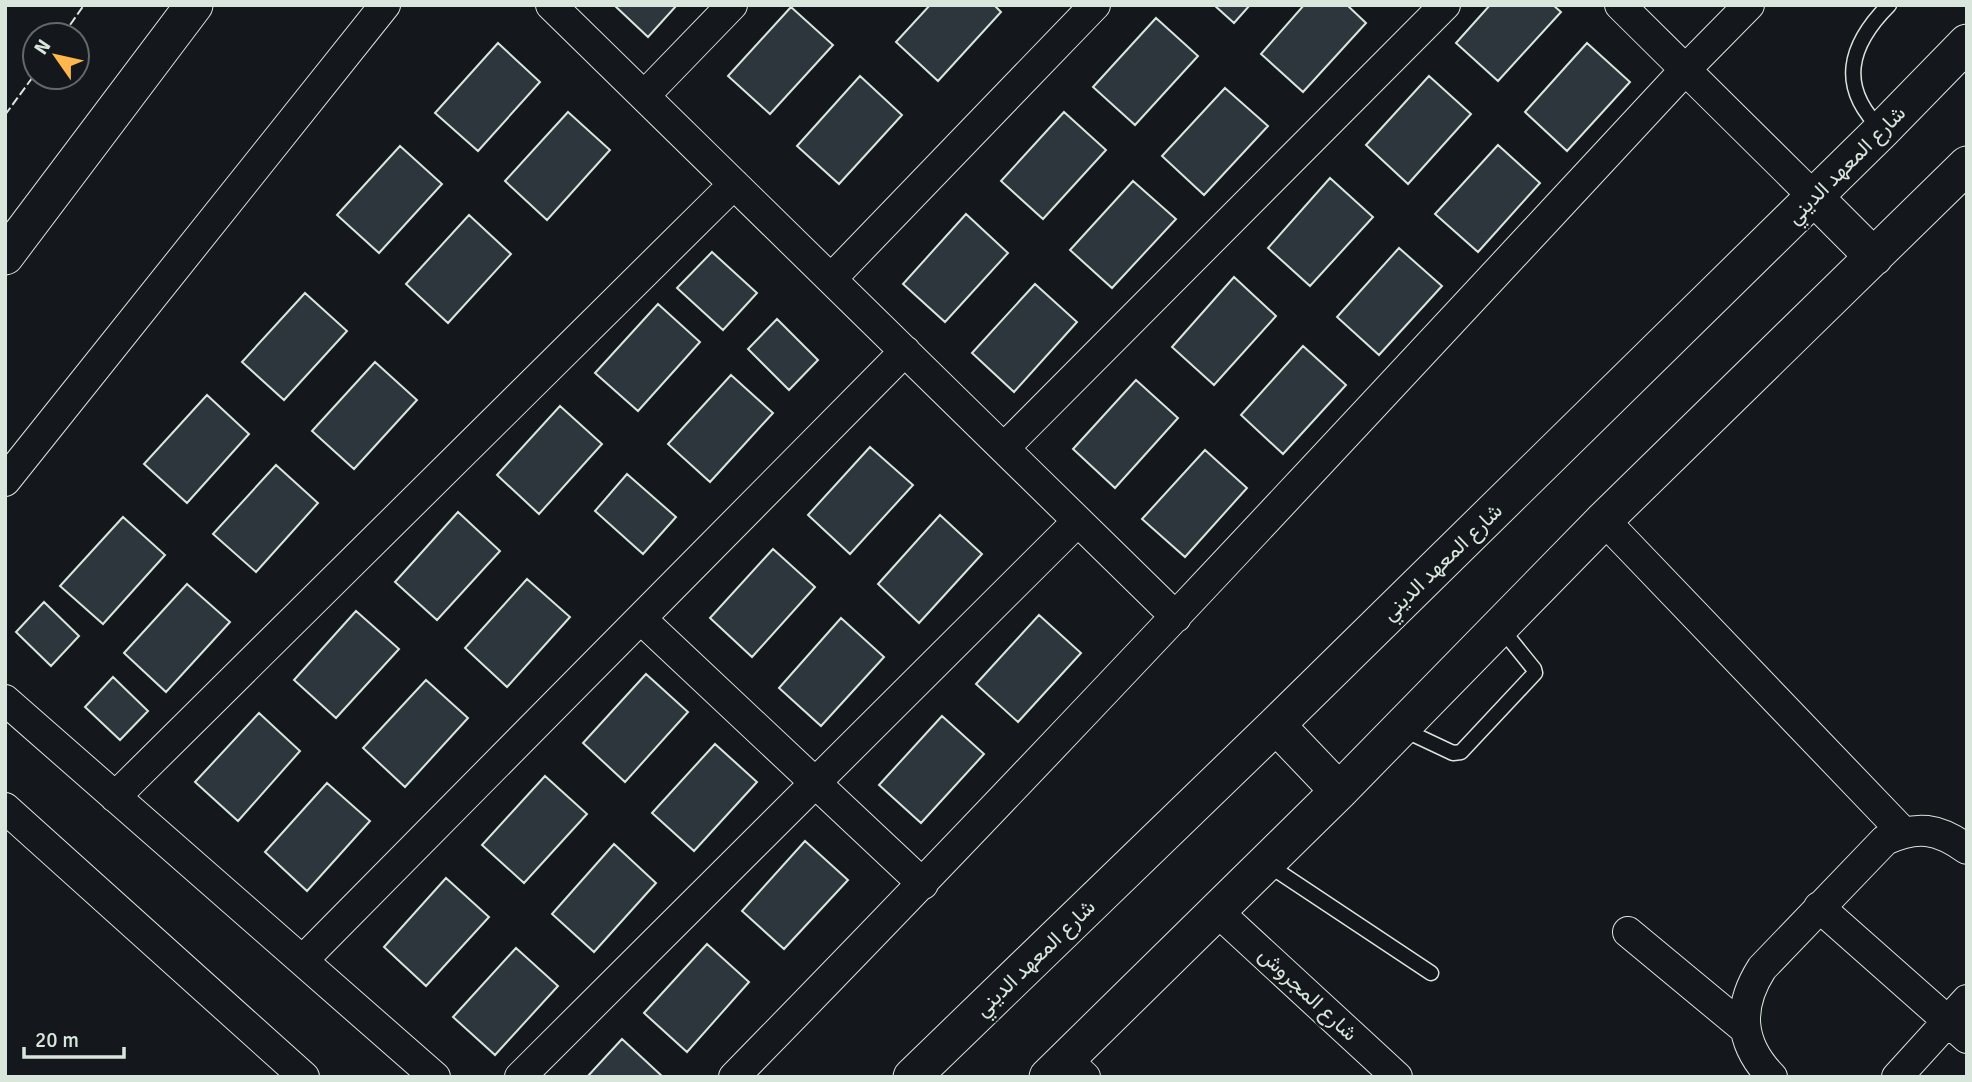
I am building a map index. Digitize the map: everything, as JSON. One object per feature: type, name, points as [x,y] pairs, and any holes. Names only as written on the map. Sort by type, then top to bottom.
[{"type":"street","points":[[5,257],[194,5]]},
{"type":"street","points":[[5,481],[385,5]]},
{"type":"street","points":[[551,5],[1177,617]]},
{"type":"street","points":[[644,96],[732,5]]},
{"type":"street","points":[[831,279],[1095,5]]},
{"type":"street","points":[[1004,448],[1445,5]]},
{"type":"street","points":[[1620,5],[1874,257]]},
{"type":"street","points":[[734,1077],[923,884],[1177,617],[1685,70],[1749,5]]},
{"type":"street","name":"شارع المعهد الديني","points":[[912,1077],[1276,725],[1882,130],[1967,43]]},
{"type":"street","points":[[1066,1071],[1265,863],[1604,520],[1966,169]]},
{"type":"street","points":[[116,797],[734,184]]},
{"type":"street","points":[[303,960],[905,351]]},
{"type":"street","points":[[1604,520],[1903,832]]},
{"type":"street","points":[[520,1077],[1079,521]]},
{"type":"street","points":[[641,619],[923,884]]},
{"type":"street","points":[[5,700],[435,1077]]},
{"type":"street","points":[[1276,725],[1339,791]]},
{"type":"street","points":[[5,808],[304,1077]]},
{"type":"street","points":[[1772,1077],[1752,1051],[1745,1029],[1745,1006],[1750,986],[1762,968],[1870,852],[1885,840],[1903,832],[1923,830],[1943,834],[1967,849]]},
{"type":"street","points":[[1819,907],[1961,1020],[1896,1077]]},
{"type":"street","name":"شارع المجروش","points":[[1218,912],[1397,1077]]},
{"type":"street","points":[[1628,932],[1745,1029]]},
{"type":"lane","points":[[1882,130],[1870,119],[1861,104],[1855,89],[1854,72],[1855,56],[1861,39],[1871,23],[1889,5]]},
{"type":"lane","points":[[1401,728],[1453,753],[1461,752],[1535,673],[1535,669],[1500,626]]},
{"type":"lane","points":[[1265,863],[1430,973]]},
{"type":"building","points":[[614,5],[677,5],[648,37]]},
{"type":"building","points":[[930,5],[994,5],[1001,12],[938,81],[896,42]]},
{"type":"building","points":[[1214,5],[1250,5],[1234,23]]},
{"type":"building","points":[[1304,5],[1347,5],[1366,23],[1303,92],[1261,54]]},
{"type":"building","points":[[1490,5],[1553,5],[1561,12],[1498,81],[1456,43]]},
{"type":"building","points":[[791,7],[833,45],[770,114],[728,76]]},
{"type":"building","points":[[1156,18],[1198,56],[1135,125],[1093,87]]},
{"type":"building","points":[[498,43],[540,82],[478,151],[435,113]]},
{"type":"building","points":[[1587,43],[1630,82],[1567,151],[1525,112]]},
{"type":"building","points":[[860,76],[902,115],[839,184],[797,146]]},
{"type":"building","points":[[1429,76],[1471,114],[1408,184],[1366,145]]},
{"type":"building","points":[[1225,88],[1268,126],[1204,195],[1162,156]]},
{"type":"building","points":[[568,112],[610,150],[547,220],[505,181]]},
{"type":"building","points":[[1064,112],[1106,150],[1043,219],[1001,181]]},
{"type":"building","points":[[1498,145],[1540,183],[1478,252],[1435,214]]},
{"type":"building","points":[[400,146],[442,184],[379,253],[337,215]]},
{"type":"building","points":[[1330,178],[1373,217],[1310,286],[1268,248]]},
{"type":"building","points":[[1133,181],[1176,219],[1112,288],[1070,250]]},
{"type":"building","points":[[966,214],[1008,253],[945,322],[903,284]]},
{"type":"building","points":[[469,215],[511,254],[448,323],[406,284]]},
{"type":"building","points":[[1399,248],[1442,286],[1379,355],[1337,317]]},
{"type":"building","points":[[712,252],[757,293],[723,330],[677,288]]},
{"type":"building","points":[[1234,277],[1276,316],[1214,385],[1172,347]]},
{"type":"building","points":[[1035,284],[1077,322],[1014,392],[972,353]]},
{"type":"building","points":[[305,293],[347,331],[284,400],[242,362]]},
{"type":"building","points":[[658,304],[700,342],[638,411],[595,373]]},
{"type":"building","points":[[777,319],[818,360],[789,390],[748,349]]},
{"type":"building","points":[[1303,346],[1346,385],[1283,454],[1241,415]]},
{"type":"building","points":[[375,362],[417,400],[354,469],[312,431]]},
{"type":"building","points":[[731,375],[773,413],[710,482],[668,444]]},
{"type":"building","points":[[1136,380],[1178,418],[1115,488],[1073,449]]},
{"type":"building","points":[[207,395],[249,434],[187,503],[144,464]]},
{"type":"building","points":[[560,406],[602,444],[539,514],[497,475]]},
{"type":"building","points":[[870,447],[913,485],[850,554],[808,515]]},
{"type":"building","points":[[1205,450],[1247,488],[1185,557],[1142,519]]},
{"type":"building","points":[[276,465],[318,503],[256,572],[213,534]]},
{"type":"building","points":[[627,474],[676,517],[643,554],[595,511]]},
{"type":"building","points":[[458,512],[500,551],[437,620],[395,582]]},
{"type":"building","points":[[940,515],[982,554],[919,623],[878,584]]},
{"type":"building","points":[[123,517],[165,555],[103,624],[60,586]]},
{"type":"building","points":[[773,549],[815,587],[752,657],[710,618]]},
{"type":"building","points":[[527,579],[570,617],[507,687],[465,648]]},
{"type":"building","points":[[187,584],[230,622],[166,692],[124,653]]},
{"type":"building","points":[[44,602],[79,636],[51,666],[16,632]]},
{"type":"building","points":[[356,611],[399,649],[336,718],[294,680]]},
{"type":"building","points":[[1039,615],[1081,653],[1018,722],[976,684]]},
{"type":"building","points":[[841,618],[884,657],[821,726],[779,688]]},
{"type":"building","points":[[646,674],[688,712],[625,782],[583,743]]},
{"type":"building","points":[[113,677],[148,711],[120,740],[85,707]]},
{"type":"building","points":[[426,680],[468,718],[405,787],[363,748]]},
{"type":"building","points":[[259,713],[300,751],[238,821],[195,782]]},
{"type":"building","points":[[942,716],[984,754],[921,823],[879,785]]},
{"type":"building","points":[[715,744],[757,782],[694,851],[652,813]]},
{"type":"building","points":[[545,776],[587,814],[524,883],[482,845]]},
{"type":"building","points":[[327,783],[370,821],[307,891],[265,852]]},
{"type":"building","points":[[805,841],[848,880],[784,949],[742,911]]},
{"type":"building","points":[[614,844],[656,883],[594,952],[552,914]]},
{"type":"building","points":[[446,878],[489,917],[426,986],[384,947]]},
{"type":"building","points":[[707,944],[749,982],[687,1052],[644,1013]]},
{"type":"building","points":[[516,948],[558,986],[495,1055],[453,1017]]},
{"type":"building","points":[[622,1039],[663,1077],[587,1077]]},
{"type":"fence","points":[[73,21],[84,5]]},
{"type":"fence","points":[[5,115],[23,91]]}]
